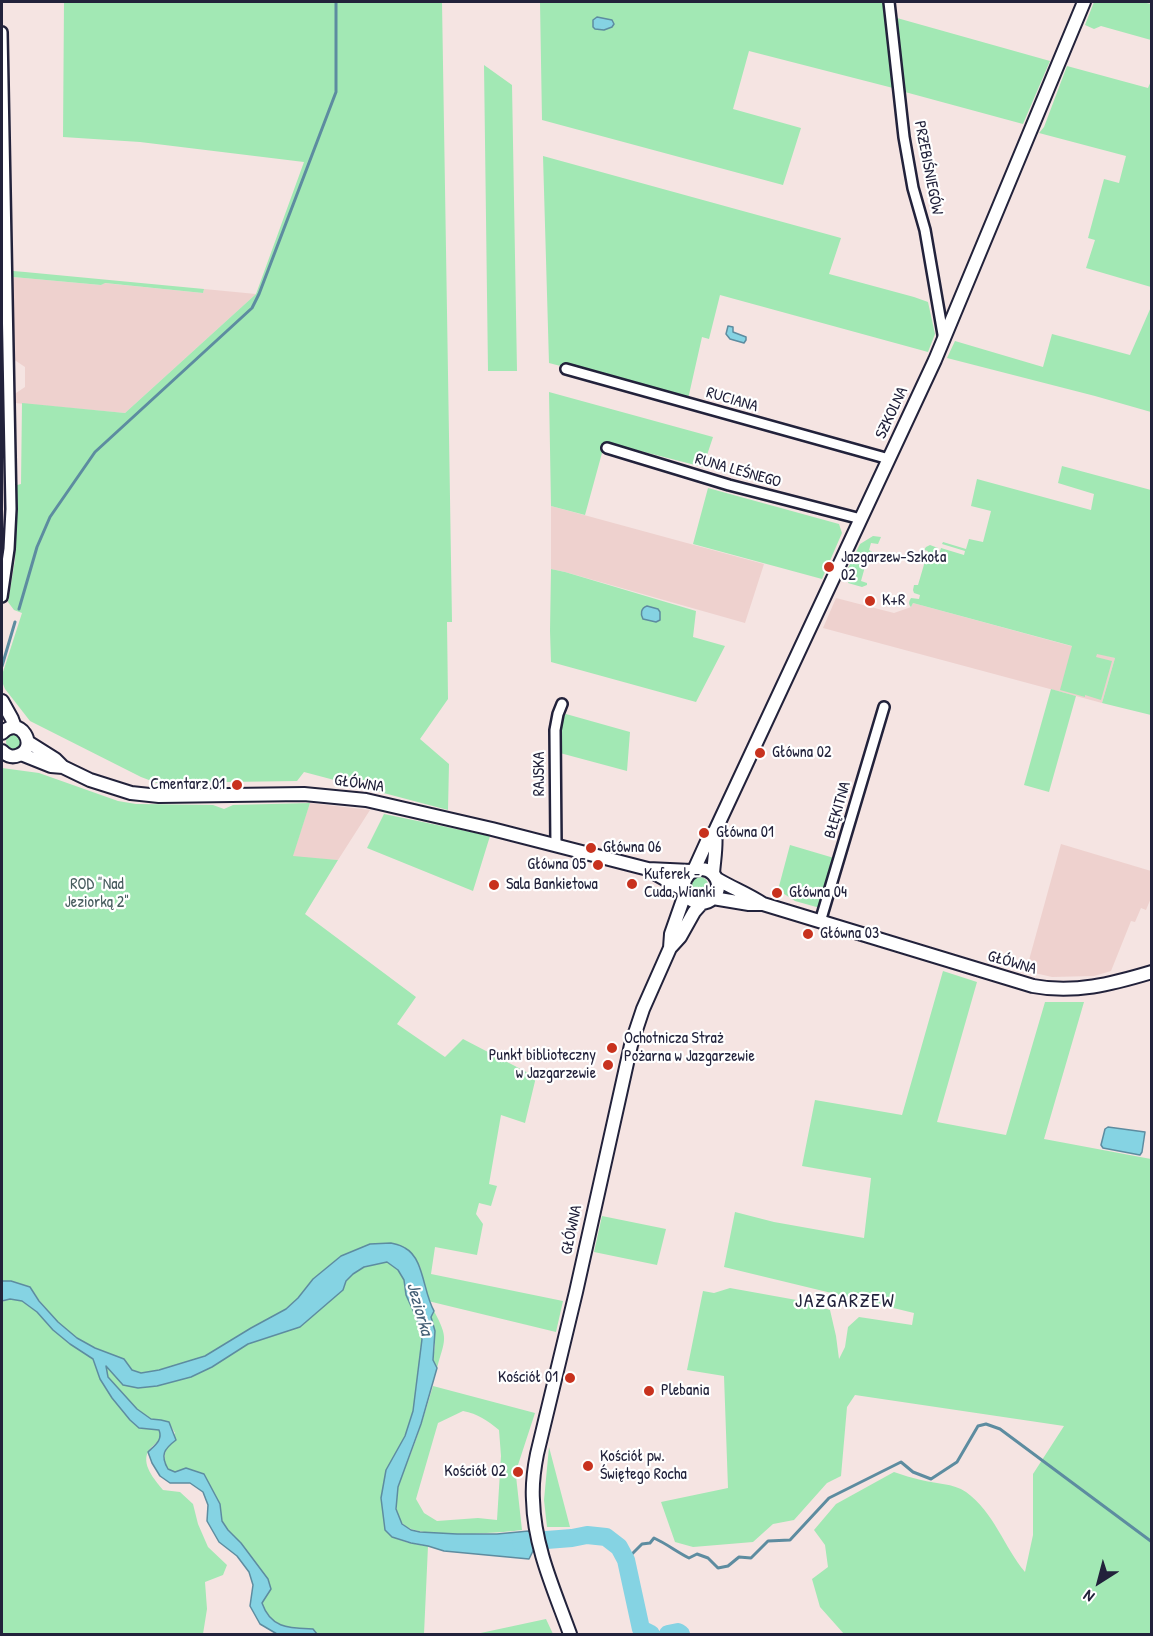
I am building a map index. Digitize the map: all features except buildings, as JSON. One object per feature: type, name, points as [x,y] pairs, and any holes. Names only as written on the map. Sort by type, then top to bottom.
[{"type":"street","name":"PRZEBIŚNIEGÓW","points":[[889,2],[904,137],[925,230],[944,340]]},
{"type":"street","name":"SZKOLNA","points":[[693,870],[701,851],[715,831],[944,340],[1084,2]]},
{"type":"street","points":[[2,32],[4,350],[11,509],[9,549],[2,597]]},
{"type":"street","name":"RUCIANA","points":[[566,369],[889,459]]},
{"type":"street","name":"RUNA LEŚNEGO","points":[[607,448],[729,485],[861,519]]},
{"type":"street","name":"GŁÓWNA","points":[[2,700],[8,710],[5,729],[22,730],[28,742],[55,759],[63,767],[100,785],[131,793],[159,796],[304,794],[366,800],[648,869],[693,870]]},
{"type":"street","name":"RAJSKA","points":[[556,846],[555,730],[562,704]]},
{"type":"street","name":"BŁĘKITNA","points":[[820,922],[884,707]]},
{"type":"street","points":[[21,754],[27,748],[28,742]]},
{"type":"street","name":"GŁÓWNA","points":[[2,751],[10,756],[21,754],[51,766],[63,767]]},
{"type":"street","name":"SZKOLNA","points":[[715,831],[715,877]]},
{"type":"street","name":"GŁÓWNA","points":[[648,869],[684,892],[671,934],[670,948]]},
{"type":"street","points":[[704,869],[715,877],[717,891],[708,901],[694,902],[684,892],[684,879],[693,870],[704,869]]},
{"type":"street","name":"GŁÓWNA","points":[[715,877],[763,904],[1041,988],[1060,990],[1086,988],[1152,972]]},
{"type":"street","name":"GŁÓWNA","points":[[570,1635],[545,1565],[536,1526],[533,1476],[621,1085],[636,1028],[670,948],[680,937],[694,912],[708,901],[763,904]]},
{"type":"shaded area","points":[[13,277],[203,293],[204,289],[256,294],[125,413],[14,403],[13,395],[25,387],[25,367],[13,359]]},
{"type":"shaded area","points":[[551,506],[764,564],[745,623],[551,569]]},
{"type":"shaded area","points":[[836,598],[894,613],[911,607],[913,603],[1115,658],[1102,703],[823,628]]},
{"type":"shaded area","points":[[310,803],[370,810],[338,860],[292,857]]},
{"type":"shaded area","points":[[1061,844],[1151,871],[1151,898],[1146,910],[1141,908],[1135,922],[1131,921],[1111,971],[1094,976],[1052,977],[1026,971]]},
{"type":"green space","points":[[64,2],[442,2],[452,622],[447,622],[448,699],[420,739],[449,764],[448,810],[304,772],[297,781],[157,783],[30,721],[5,689],[2,675],[22,613],[14,610],[8,602],[15,560],[17,485],[21,484],[22,403],[125,413],[256,294],[304,162],[140,142],[63,137]]},
{"type":"green space","points":[[540,2],[886,2],[895,61],[893,88],[749,51],[733,109],[801,128],[783,185],[542,120]]},
{"type":"green space","points":[[1094,2],[1151,4],[1151,40],[1101,26],[1094,29],[1085,25]]},
{"type":"green space","points":[[897,18],[1050,61],[1023,124],[905,92]]},
{"type":"green space","points":[[484,65],[512,85],[517,371],[488,371]]},
{"type":"green space","points":[[1067,66],[1148,88],[1151,81],[1151,287],[1086,268],[1095,240],[1088,238],[1104,179],[1119,183],[1126,156],[1039,133],[1044,127]]},
{"type":"green space","points":[[543,156],[841,238],[829,274],[928,302],[935,334],[928,352],[720,295],[709,339],[702,337],[688,399],[549,363]]},
{"type":"green space","points":[[13,271],[204,289],[203,293],[13,277]]},
{"type":"green space","points":[[1151,307],[1151,412],[947,358],[955,341],[1043,367],[1052,334],[1130,355]]},
{"type":"green space","points":[[549,392],[713,437],[703,467],[605,442],[585,515],[551,506]]},
{"type":"green space","points":[[1062,466],[1151,490],[1151,715],[1102,703],[1115,658],[1097,654],[1096,657],[1112,661],[1101,700],[1085,695],[1085,697],[1060,690],[1072,646],[913,603],[911,607],[909,605],[911,598],[919,599],[920,595],[914,593],[913,590],[914,585],[918,585],[928,551],[924,550],[926,547],[930,545],[938,548],[937,553],[939,554],[941,548],[964,555],[965,551],[942,544],[943,542],[966,549],[969,539],[983,542],[991,511],[971,506],[977,479],[1091,510],[1094,494],[1058,483]]},
{"type":"green space","points":[[708,488],[839,524],[842,533],[822,579],[693,544]]},
{"type":"green space","points":[[873,536],[881,537],[878,544],[871,543],[869,550],[876,554],[875,557],[868,556],[861,581],[867,585],[862,587],[848,583],[850,579],[846,572],[860,544]]},
{"type":"green space","points":[[551,569],[696,611],[693,637],[725,646],[696,702],[551,662]]},
{"type":"green space","points":[[1051,689],[1076,696],[1049,792],[1024,785]]},
{"type":"green space","points":[[566,714],[630,732],[627,771],[560,753],[560,718]]},
{"type":"green space","points":[[14,734],[22,742],[14,750],[6,742]]},
{"type":"green space","name":"ROD \"Nad Jeziorką 2\"","points":[[2,768],[39,773],[118,801],[136,804],[213,805],[224,809],[233,805],[310,803],[293,856],[338,860],[305,914],[416,997],[397,1024],[445,1057],[463,1039],[536,1077],[525,1123],[501,1115],[489,1184],[497,1186],[491,1206],[479,1203],[476,1214],[483,1224],[477,1255],[435,1247],[431,1274],[563,1301],[556,1332],[428,1301],[420,1266],[370,1244],[341,1256],[313,1279],[286,1309],[205,1356],[141,1373],[132,1370],[124,1359],[77,1338],[58,1322],[30,1287],[11,1281],[2,1281]]},
{"type":"green space","points":[[384,814],[490,836],[473,891],[367,848]]},
{"type":"green space","points":[[790,845],[834,858],[820,908],[795,901],[778,890]]},
{"type":"green space","points":[[700,877],[706,879],[708,885],[706,891],[700,893],[694,891],[692,885],[694,879]]},
{"type":"green space","points":[[943,971],[977,982],[937,1122],[1006,1135],[1045,1002],[1084,1002],[1044,1139],[1151,1159],[1151,1634],[844,1634],[820,1607],[812,1579],[828,1567],[825,1545],[814,1530],[836,1504],[894,1472],[950,1485],[966,1492],[984,1509],[1025,1572],[1033,1535],[1033,1474],[1064,1426],[855,1395],[847,1407],[841,1476],[827,1483],[794,1520],[773,1524],[753,1542],[693,1547],[675,1542],[661,1502],[728,1488],[724,1376],[687,1370],[703,1291],[714,1293],[730,1288],[802,1301],[830,1310],[839,1359],[845,1347],[848,1327],[859,1317],[912,1325],[914,1313],[724,1267],[735,1212],[774,1222],[864,1238],[871,1178],[802,1166],[815,1100],[902,1115]]},
{"type":"green space","points":[[602,1216],[666,1229],[657,1265],[594,1252]]},
{"type":"green space","points":[[387,1262],[398,1270],[404,1280],[406,1295],[417,1319],[422,1339],[413,1411],[405,1436],[386,1470],[385,1530],[400,1540],[428,1546],[424,1634],[317,1634],[313,1629],[289,1627],[270,1618],[262,1603],[264,1597],[253,1560],[222,1521],[220,1504],[204,1475],[175,1472],[168,1469],[165,1455],[175,1433],[169,1423],[151,1419],[137,1409],[108,1377],[106,1365],[123,1385],[138,1388],[157,1386],[212,1367],[248,1344],[300,1327],[343,1290],[346,1281],[353,1274],[364,1267]]},
{"type":"green space","points":[[10,1299],[22,1301],[37,1312],[70,1344],[93,1359],[100,1379],[112,1398],[139,1428],[159,1430],[159,1439],[147,1455],[147,1466],[163,1490],[180,1492],[193,1504],[198,1524],[208,1547],[227,1565],[223,1575],[205,1582],[207,1609],[203,1634],[2,1634],[2,1302]]},
{"type":"green space","points":[[434,1311],[444,1334],[437,1368],[433,1360],[435,1345],[431,1317]]},
{"type":"green space","points":[[433,1386],[535,1413],[516,1476],[522,1530],[442,1534],[412,1529],[401,1521],[396,1507],[398,1486]],"holes":[[[463,1411],[482,1418],[499,1430],[501,1456],[497,1520],[478,1518],[437,1521],[424,1513],[416,1499],[438,1423]]]},
{"type":"green space","points":[[549,1447],[570,1527],[547,1527],[544,1500]]},
{"type":"green space","points":[[546,1619],[553,1634],[476,1634]]},
{"type":"water","points":[[597,17],[612,20],[614,24],[604,30],[595,29],[593,20]]},
{"type":"water","points":[[728,326],[733,327],[733,332],[746,337],[744,343],[730,339],[726,334]]},
{"type":"water","points":[[647,606],[658,609],[660,620],[656,622],[643,619],[642,611]]},
{"type":"water","points":[[1108,1127],[1145,1132],[1140,1155],[1103,1148],[1101,1145],[1105,1129]]},
{"type":"water","points":[[391,1243],[402,1246],[411,1253],[420,1267],[434,1311],[431,1317],[435,1331],[433,1360],[437,1368],[421,1424],[398,1487],[396,1509],[402,1524],[411,1530],[420,1532],[497,1534],[529,1531],[533,1551],[529,1559],[444,1551],[392,1537],[385,1530],[381,1498],[386,1470],[405,1436],[413,1411],[422,1339],[417,1319],[406,1295],[404,1280],[398,1270],[387,1262],[364,1267],[353,1274],[346,1281],[343,1290],[300,1327],[248,1344],[212,1367],[191,1377],[157,1386],[138,1388],[123,1385],[106,1366],[108,1377],[137,1409],[151,1419],[169,1422],[176,1440],[164,1453],[168,1469],[175,1472],[186,1468],[204,1474],[220,1504],[222,1521],[268,1579],[271,1589],[262,1603],[266,1612],[282,1625],[313,1629],[317,1634],[277,1634],[260,1624],[250,1606],[253,1585],[249,1572],[237,1556],[219,1542],[207,1521],[208,1505],[203,1492],[190,1483],[170,1483],[160,1476],[152,1463],[148,1452],[159,1440],[159,1430],[139,1428],[130,1420],[100,1379],[93,1359],[53,1330],[37,1312],[22,1301],[10,1299],[2,1301],[2,1281],[11,1281],[30,1287],[58,1322],[77,1338],[124,1359],[132,1370],[141,1373],[205,1356],[286,1309],[313,1279],[341,1256],[370,1244]]},
{"type":"waterway","points":[[19,609],[37,547],[50,517],[95,452],[252,308],[336,92],[336,2]]},
{"type":"waterway","points":[[2,666],[15,622]]},
{"type":"waterway","points":[[626,1560],[642,1544],[650,1543],[654,1538],[689,1558],[697,1554],[708,1558],[718,1568],[728,1566],[739,1557],[751,1558],[768,1541],[790,1540],[829,1498],[901,1462],[913,1472],[931,1479],[957,1462],[978,1426],[986,1424],[1000,1429],[1152,1542]]},
{"type":"waterway","name":"Jeziorka","points":[[521,1542],[587,1535],[606,1537],[619,1547],[626,1560],[641,1629],[651,1634]]},
{"type":"waterway","name":"Jeziorka","points":[[668,1634],[678,1632],[681,1634]]},
{"type":"place","name":"Jazgarzew-Szkoła 02","points":[[829,567]]},
{"type":"place","name":"K+R","points":[[870,601]]},
{"type":"place","name":"Główna 02","points":[[760,753]]},
{"type":"place","name":"Cmentarz 01","points":[[237,785]]},
{"type":"place","name":"Główna 01","points":[[704,833]]},
{"type":"place","name":"Główna 06","points":[[591,848]]},
{"type":"place","name":"Główna 05","points":[[598,865]]},
{"type":"place","name":"Kuferek - Cuda, Wianki","points":[[632,884]]},
{"type":"place","name":"Sala Bankietowa","points":[[494,885]]},
{"type":"place","name":"Główna 04","points":[[777,893]]},
{"type":"place","name":"Główna 03","points":[[808,934]]},
{"type":"place","name":"Ochotnicza Straż Pożarna w Jazgarzewie","points":[[612,1048]]},
{"type":"place","name":"Punkt biblioteczny w Jazgarzewie","points":[[608,1065]]},
{"type":"place","name":"Kościół 01","points":[[570,1378]]},
{"type":"place","name":"Plebania","points":[[649,1391]]},
{"type":"place","name":"Kościół pw. Świętego Rocha","points":[[588,1466]]},
{"type":"place","name":"Kościół 02","points":[[518,1472]]},
{"type":"district","name":"JAZGARZEW","points":[[845,1302]]}]
